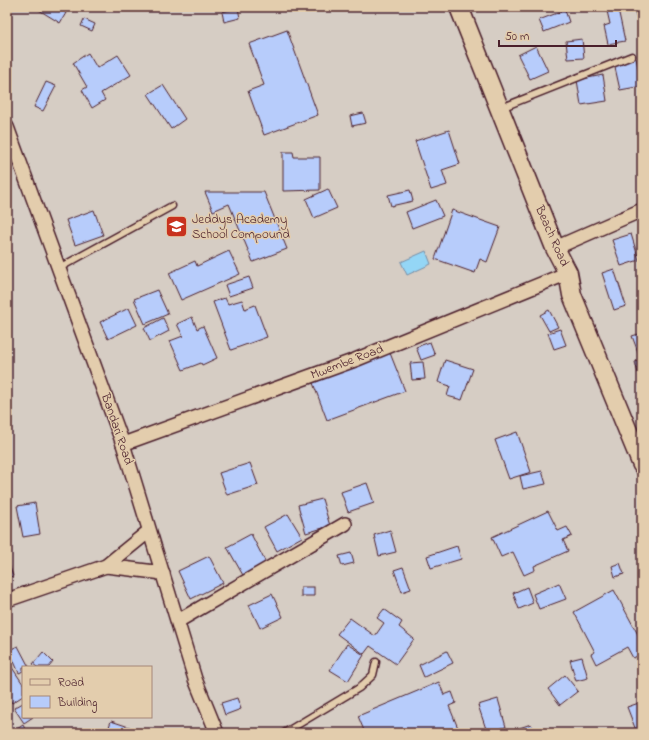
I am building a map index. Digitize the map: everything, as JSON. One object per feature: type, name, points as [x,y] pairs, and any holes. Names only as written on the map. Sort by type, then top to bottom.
[{"type":"main road","name":"Beach Road","points":[[459,7],[556,248],[568,273],[572,295],[642,465]]},
{"type":"street","name":"Bandari Road","points":[[7,128],[123,444],[195,679],[216,733]]},
{"type":"street","points":[[556,248],[642,210]]},
{"type":"street","name":"Mwembe Road","points":[[123,444],[355,360],[568,273]]},
{"type":"street","points":[[178,621],[345,524]]},
{"type":"street","points":[[7,600],[106,566],[149,531]]},
{"type":"street","points":[[106,566],[163,573]]},
{"type":"lane","points":[[500,109],[632,56]]},
{"type":"lane","points":[[59,268],[172,206]]},
{"type":"lane","points":[[284,733],[359,688],[373,675],[376,662]]},
{"type":"water","points":[[426,251],[431,264],[407,275],[401,262]]},
{"type":"building","points":[[41,7],[57,7],[66,13],[60,23],[39,10]]},
{"type":"building","points":[[634,7],[642,7],[642,38]]},
{"type":"building","points":[[238,8],[240,18],[224,22],[222,12]]},
{"type":"building","points":[[618,9],[625,41],[608,44],[604,26],[610,24],[607,11]]},
{"type":"building","points":[[565,10],[569,22],[544,32],[539,20]]},
{"type":"building","points":[[84,19],[95,24],[92,31],[81,26]]},
{"type":"building","points":[[287,30],[318,115],[264,135],[248,91],[264,85],[249,44]]},
{"type":"building","points":[[582,39],[584,58],[568,59],[566,41]]},
{"type":"building","points":[[536,46],[548,71],[530,79],[518,55]]},
{"type":"building","points":[[88,53],[97,68],[118,55],[131,75],[101,93],[105,100],[92,108],[82,90],[87,87],[73,63]]},
{"type":"building","points":[[636,58],[642,86],[620,90],[614,63]]},
{"type":"building","points":[[603,75],[607,101],[581,105],[577,80]]},
{"type":"building","points":[[46,82],[56,86],[43,111],[34,107]]},
{"type":"building","points":[[163,85],[185,119],[171,129],[148,94]]},
{"type":"building","points":[[363,113],[366,123],[352,126],[350,116]]},
{"type":"building","points":[[449,130],[460,164],[442,170],[447,185],[431,190],[415,141]]},
{"type":"building","points":[[283,152],[293,152],[294,157],[320,157],[320,190],[283,191]]},
{"type":"building","points":[[328,189],[337,208],[314,218],[306,199]]},
{"type":"building","points":[[410,190],[413,201],[391,206],[388,195]]},
{"type":"building","points":[[205,192],[264,192],[287,249],[253,262],[229,204],[213,211]]},
{"type":"building","points":[[436,200],[443,216],[412,228],[406,212]]},
{"type":"building","points":[[94,210],[103,235],[75,245],[66,220]]},
{"type":"building","points":[[452,210],[500,227],[487,262],[480,259],[475,273],[435,259]]},
{"type":"building","points":[[631,234],[639,260],[621,266],[612,240]]},
{"type":"building","points":[[229,251],[240,274],[181,300],[169,273],[195,261],[197,266]]},
{"type":"building","points":[[614,269],[626,306],[614,310],[602,273]]},
{"type":"building","points":[[249,277],[253,288],[229,296],[225,285]]},
{"type":"building","points":[[157,290],[168,314],[145,324],[134,299]]},
{"type":"building","points":[[225,298],[228,304],[242,300],[245,309],[255,305],[267,337],[231,350],[213,302]]},
{"type":"building","points":[[129,308],[137,325],[108,339],[100,322]]},
{"type":"building","points":[[549,310],[558,327],[549,331],[540,315]]},
{"type":"building","points":[[192,317],[197,329],[203,326],[217,358],[202,365],[201,363],[183,370],[170,341],[183,336],[177,324]]},
{"type":"building","points":[[163,318],[169,331],[150,341],[144,328]]},
{"type":"building","points":[[560,329],[566,345],[554,349],[548,333]]},
{"type":"building","points":[[642,333],[642,351],[638,352],[632,336]]},
{"type":"building","points":[[430,342],[435,355],[421,360],[416,347]]},
{"type":"building","points":[[390,353],[405,391],[327,420],[313,383]]},
{"type":"building","points":[[445,360],[473,369],[462,400],[447,396],[450,386],[438,382]]},
{"type":"building","points":[[642,360],[642,371],[638,373],[635,362]]},
{"type":"building","points":[[423,362],[425,379],[412,380],[410,363]]},
{"type":"building","points":[[517,432],[531,472],[509,479],[495,440]]},
{"type":"building","points":[[250,463],[258,485],[227,495],[219,473]]},
{"type":"building","points":[[542,471],[546,484],[523,489],[520,476]]},
{"type":"building","points":[[367,483],[374,503],[348,512],[341,492]]},
{"type":"building","points":[[322,499],[330,526],[306,533],[298,505]]},
{"type":"building","points":[[35,503],[40,534],[23,537],[17,506]]},
{"type":"building","points":[[548,511],[558,531],[567,527],[572,536],[563,540],[568,551],[534,566],[535,570],[524,575],[513,552],[501,557],[492,537]]},
{"type":"building","points":[[288,514],[302,537],[277,551],[264,527]]},
{"type":"building","points":[[390,530],[396,552],[379,556],[374,535]]},
{"type":"building","points":[[251,534],[267,565],[244,577],[227,547]]},
{"type":"building","points":[[457,546],[461,559],[431,568],[427,556]]},
{"type":"building","points":[[351,553],[354,563],[342,566],[339,556]]},
{"type":"building","points":[[209,556],[223,583],[191,599],[178,571]]},
{"type":"building","points":[[7,558],[13,576],[7,578]]},
{"type":"building","points":[[620,563],[624,574],[615,577],[612,566]]},
{"type":"building","points":[[403,567],[411,589],[402,592],[394,570]]},
{"type":"building","points":[[559,583],[566,599],[539,609],[533,594]]},
{"type":"building","points":[[301,587],[314,587],[314,596],[301,596]]},
{"type":"building","points":[[527,587],[533,603],[519,609],[513,593]]},
{"type":"building","points":[[614,590],[642,642],[642,654],[633,658],[627,647],[596,664],[591,654],[595,652],[574,612]]},
{"type":"building","points":[[272,594],[283,617],[260,628],[249,605]]},
{"type":"building","points":[[384,609],[402,622],[399,627],[414,639],[396,664],[370,646],[364,654],[337,634],[350,618],[375,636],[384,623],[377,618]]},
{"type":"building","points":[[347,644],[364,655],[348,681],[330,670]]},
{"type":"building","points":[[18,646],[28,666],[22,666],[22,672],[19,673],[9,650]]},
{"type":"building","points":[[447,651],[453,663],[424,677],[419,665]]},
{"type":"building","points":[[43,652],[53,662],[50,666],[36,666],[33,664]]},
{"type":"building","points":[[582,657],[588,678],[576,681],[570,660]]},
{"type":"building","points":[[7,660],[22,682],[22,697],[12,703],[7,695]]},
{"type":"building","points":[[565,675],[578,691],[560,705],[548,689]]},
{"type":"building","points":[[439,682],[444,695],[452,692],[456,703],[449,706],[460,733],[365,733],[358,716]]},
{"type":"building","points":[[237,698],[241,709],[225,715],[221,703]]},
{"type":"building","points":[[498,699],[506,727],[487,732],[478,705]]},
{"type":"building","points":[[642,702],[642,733],[637,733],[627,707]]},
{"type":"building","points":[[22,704],[22,718],[32,718],[24,723],[14,708]]},
{"type":"building","points":[[111,721],[135,729],[134,733],[107,733]]},
{"type":"building","points":[[531,724],[535,733],[505,733]]},
{"type":"building","points":[[23,725],[27,733],[11,733]]},
{"type":"place","name":"Jeddys Academy School Compound","points":[[176,226]]}]
